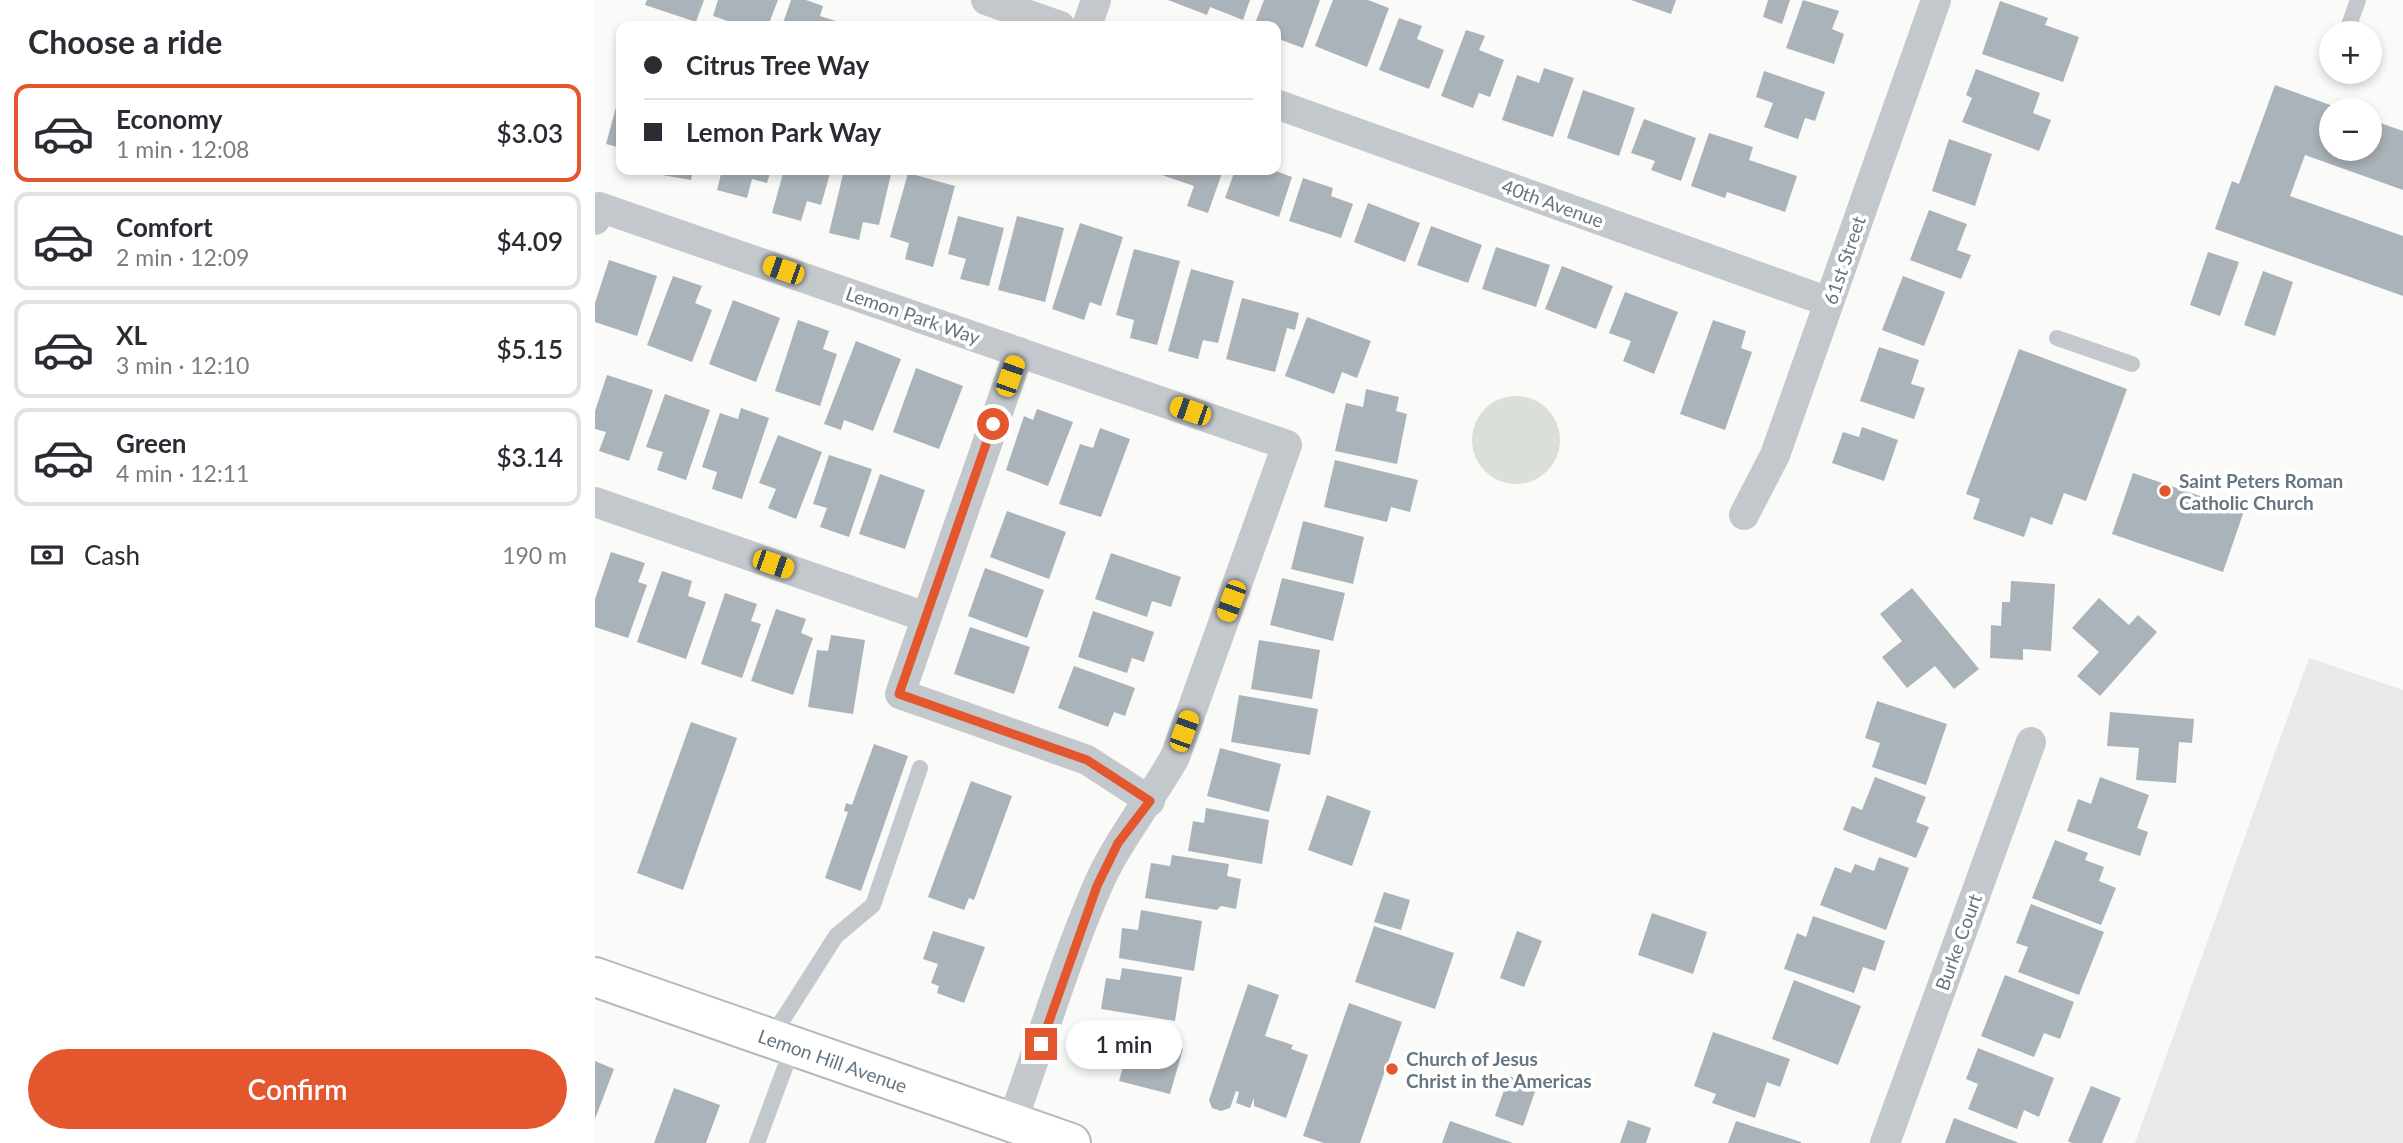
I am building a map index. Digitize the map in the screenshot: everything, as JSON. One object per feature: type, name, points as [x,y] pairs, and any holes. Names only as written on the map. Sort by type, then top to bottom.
[{"type":"street","points":[[986,0],[1046,21]]},
{"type":"street","points":[[1089,21],[1097,0]]},
{"type":"street","name":"61st Street","points":[[1744,515],[1775,455],[1936,0]]},
{"type":"street","name":"40th Avenue","points":[[1281,106],[1829,302]]},
{"type":"street","name":"Lemon Park Way","points":[[597,213],[1019,352],[1287,445],[1175,757],[1150,801],[1118,843],[1097,886],[1012,1122]]},
{"type":"street","points":[[1019,352],[899,694],[1087,760],[1150,801]]},
{"type":"street","points":[[595,502],[926,617]]},
{"type":"street","name":"Burke Court","points":[[1885,1143],[2031,742]]},
{"type":"street","name":"Lemon Hill Avenue","points":[[595,977],[1072,1143]]},
{"type":"lane","points":[[2350,21],[2358,0]]},
{"type":"lane","points":[[2057,338],[2132,364]]},
{"type":"lane","points":[[757,1143],[782,1042],[836,936],[873,905],[920,768]]},
{"type":"shaded area","points":[[1507,396],[1525,396],[1541,403],[1553,415],[1560,431],[1560,449],[1553,465],[1541,477],[1525,484],[1507,484],[1491,477],[1479,465],[1472,449],[1472,431],[1479,415],[1491,403]]},
{"type":"shaded area","points":[[2309,658],[2403,690],[2403,1143],[2135,1143]]},
{"type":"building","points":[[647,0],[704,0],[696,21],[645,5]]},
{"type":"building","points":[[718,0],[778,0],[770,21],[728,21],[713,16]]},
{"type":"building","points":[[791,0],[806,0],[823,6],[820,16],[836,21],[784,21]]},
{"type":"building","points":[[1168,0],[1250,0],[1243,20],[1210,7],[1207,15]]},
{"type":"building","points":[[1264,0],[1320,0],[1303,48],[1281,40],[1281,21],[1256,21]]},
{"type":"building","points":[[1333,0],[1368,0],[1389,8],[1367,67],[1315,46]]},
{"type":"building","points":[[1631,0],[1676,0],[1671,14]]},
{"type":"building","points":[[1768,0],[1790,0],[1782,24],[1763,17]]},
{"type":"building","points":[[1803,0],[1839,11],[1832,29],[1844,34],[1834,64],[1786,48]]},
{"type":"building","points":[[2000,1],[2048,18],[2045,25],[2079,37],[2063,82],[1982,54]]},
{"type":"building","points":[[1399,18],[1422,26],[1417,39],[1444,50],[1429,89],[1379,70]]},
{"type":"building","points":[[1466,30],[1485,36],[1479,50],[1504,60],[1490,97],[1479,93],[1473,108],[1441,96]]},
{"type":"building","points":[[1544,68],[1574,78],[1553,137],[1502,120],[1517,75],[1539,83]]},
{"type":"building","points":[[1976,69],[2040,93],[2033,113],[2051,120],[2039,151],[1962,122],[1972,98],[1966,95]]},
{"type":"building","points":[[1764,71],[1825,92],[1815,121],[1805,118],[1798,139],[1764,127],[1773,103],[1756,97]]},
{"type":"building","points":[[2275,85],[2319,101],[2319,160],[2305,155],[2290,196],[2403,236],[2403,296],[2215,229],[2232,181],[2239,184]]},
{"type":"building","points":[[1583,90],[1635,108],[1619,156],[1567,138]]},
{"type":"building","points":[[616,107],[616,147],[606,144]]},
{"type":"building","points":[[1644,119],[1696,138],[1681,181],[1651,170],[1655,161],[1631,153]]},
{"type":"building","points":[[2382,124],[2403,131],[2403,190],[2322,161],[2382,161]]},
{"type":"building","points":[[1709,133],[1753,147],[1749,160],[1797,176],[1785,212],[1727,192],[1725,198],[1691,186]]},
{"type":"building","points":[[1949,139],[1992,154],[1975,206],[1932,191]]},
{"type":"building","points":[[1281,173],[1292,177],[1279,217],[1225,198],[1233,175]]},
{"type":"building","points":[[662,175],[692,175],[691,180]]},
{"type":"building","points":[[721,175],[769,175],[767,183],[752,179],[747,198],[717,190]]},
{"type":"building","points":[[783,175],[830,175],[821,205],[807,201],[801,221],[772,213]]},
{"type":"building","points":[[843,175],[891,175],[879,225],[863,222],[859,240],[829,233]]},
{"type":"building","points":[[907,175],[955,186],[933,267],[905,259],[909,243],[890,237]]},
{"type":"building","points":[[1162,175],[1221,175],[1208,213],[1187,206],[1194,186]]},
{"type":"building","points":[[1303,178],[1333,188],[1331,196],[1353,204],[1341,238],[1289,221]]},
{"type":"building","points":[[1368,203],[1420,223],[1405,262],[1354,242]]},
{"type":"building","points":[[1929,210],[1967,224],[1957,250],[1971,255],[1961,279],[1910,260]]},
{"type":"building","points":[[958,216],[1004,228],[989,286],[960,279],[966,259],[948,254]]},
{"type":"building","points":[[1017,216],[1064,228],[1045,302],[998,290]]},
{"type":"building","points":[[1080,223],[1123,237],[1101,306],[1090,302],[1084,320],[1052,309]]},
{"type":"building","points":[[1431,226],[1482,245],[1468,283],[1417,265]]},
{"type":"building","points":[[1496,247],[1550,265],[1536,307],[1482,289]]},
{"type":"building","points":[[1134,249],[1180,261],[1157,345],[1130,338],[1134,320],[1116,315]]},
{"type":"building","points":[[2208,252],[2239,262],[2220,316],[2190,305]]},
{"type":"building","points":[[609,260],[657,276],[637,336],[595,322],[595,303]]},
{"type":"building","points":[[1562,266],[1613,286],[1596,329],[1545,309]]},
{"type":"building","points":[[1191,269],[1234,281],[1218,343],[1203,340],[1198,359],[1168,351]]},
{"type":"building","points":[[2263,271],[2293,282],[2275,336],[2244,325]]},
{"type":"building","points":[[673,276],[702,286],[695,303],[712,310],[692,362],[647,345]]},
{"type":"building","points":[[1903,276],[1945,292],[1924,346],[1882,330]]},
{"type":"building","points":[[1625,292],[1678,312],[1654,374],[1623,361],[1631,341],[1609,333]]},
{"type":"building","points":[[1242,298],[1299,313],[1295,330],[1287,328],[1275,372],[1226,359]]},
{"type":"building","points":[[733,300],[780,318],[756,382],[709,364]]},
{"type":"building","points":[[1307,317],[1371,341],[1357,378],[1342,372],[1334,394],[1285,376]]},
{"type":"building","points":[[798,320],[829,331],[823,349],[837,354],[820,406],[775,391]]},
{"type":"building","points":[[1713,320],[1746,331],[1741,348],[1752,352],[1725,430],[1680,414]]},
{"type":"building","points":[[856,341],[901,359],[873,431],[844,420],[841,430],[824,424]]},
{"type":"building","points":[[1879,347],[1919,360],[1911,384],[1925,388],[1914,419],[1860,401]]},
{"type":"building","points":[[2019,349],[2127,389],[2086,501],[2064,493],[2052,525],[2031,517],[2024,537],[1973,519],[1980,499],[1966,494]]},
{"type":"building","points":[[916,368],[963,386],[939,449],[893,432]]},
{"type":"building","points":[[607,375],[653,390],[629,461],[599,451],[606,432],[595,429],[595,411]]},
{"type":"building","points":[[1366,389],[1399,397],[1396,411],[1407,414],[1397,464],[1335,451],[1346,403],[1363,407]]},
{"type":"building","points":[[665,394],[710,410],[686,480],[657,470],[663,452],[646,447]]},
{"type":"building","points":[[741,408],[769,418],[742,499],[712,489],[717,472],[702,467],[720,413],[738,419]]},
{"type":"building","points":[[1037,409],[1073,422],[1048,486],[1006,470],[1024,416],[1033,420]]},
{"type":"building","points":[[1862,427],[1898,440],[1884,481],[1832,463],[1843,432],[1859,437]]},
{"type":"building","points":[[1100,428],[1130,439],[1101,517],[1059,504],[1080,444],[1093,448]]},
{"type":"building","points":[[778,435],[822,452],[796,519],[768,508],[776,489],[759,483]]},
{"type":"building","points":[[829,455],[872,469],[849,537],[820,527],[827,508],[813,504]]},
{"type":"building","points":[[1335,460],[1418,480],[1410,512],[1391,507],[1387,522],[1324,507]]},
{"type":"building","points":[[2133,473],[2244,511],[2223,572],[2112,534]]},
{"type":"building","points":[[880,474],[925,490],[905,549],[859,534]]},
{"type":"building","points":[[1007,511],[1066,532],[1049,579],[990,557]]},
{"type":"building","points":[[1303,521],[1364,537],[1353,584],[1291,569]]},
{"type":"building","points":[[611,552],[645,563],[638,582],[647,585],[628,638],[595,627],[595,599]]},
{"type":"building","points":[[1111,553],[1181,577],[1171,607],[1152,601],[1147,617],[1095,599]]},
{"type":"building","points":[[985,568],[1044,590],[1027,638],[968,616]]},
{"type":"building","points":[[662,571],[692,581],[688,596],[706,602],[686,659],[637,642]]},
{"type":"building","points":[[1282,578],[1345,593],[1333,641],[1270,625]]},
{"type":"building","points":[[2011,581],[2055,584],[2051,651],[2023,649],[2023,660],[1990,658],[1991,625],[2001,626],[2002,602],[2010,602]]},
{"type":"building","points":[[1912,588],[1979,669],[1954,689],[1935,666],[1907,688],[1882,657],[1902,641],[1880,614]]},
{"type":"building","points":[[725,593],[757,604],[751,621],[761,624],[742,678],[701,664]]},
{"type":"building","points":[[2099,598],[2129,625],[2138,615],[2157,632],[2100,696],[2077,676],[2099,652],[2072,628]]},
{"type":"building","points":[[776,609],[806,619],[801,633],[813,638],[793,695],[751,681]]},
{"type":"building","points":[[1093,611],[1154,632],[1144,662],[1132,658],[1127,673],[1078,657]]},
{"type":"building","points":[[970,627],[1030,647],[1014,694],[954,674]]},
{"type":"building","points":[[831,635],[865,640],[853,714],[808,707],[817,650],[828,651]]},
{"type":"building","points":[[1259,640],[1320,650],[1312,699],[1251,689]]},
{"type":"building","points":[[1074,666],[1135,688],[1125,716],[1114,712],[1108,727],[1058,708]]},
{"type":"building","points":[[1239,695],[1318,709],[1310,755],[1231,742]]},
{"type":"building","points":[[1877,701],[1947,724],[1926,785],[1872,767],[1880,743],[1865,738]]},
{"type":"building","points":[[2110,712],[2194,719],[2192,743],[2179,742],[2176,783],[2136,780],[2139,748],[2107,746]]},
{"type":"building","points":[[691,722],[737,738],[683,890],[637,873]]},
{"type":"building","points":[[874,744],[908,756],[861,891],[825,878],[848,812],[844,811],[846,803],[852,805]]},
{"type":"building","points":[[1220,748],[1281,764],[1269,812],[1207,796]]},
{"type":"building","points":[[1875,777],[1926,797],[1916,822],[1929,827],[1916,858],[1843,830],[1852,806],[1862,810]]},
{"type":"building","points":[[2100,777],[2149,795],[2137,828],[2148,832],[2140,856],[2067,831],[2078,799],[2091,804]]},
{"type":"building","points":[[971,781],[1012,796],[974,900],[969,898],[964,910],[928,897]]},
{"type":"building","points":[[1327,795],[1371,811],[1352,866],[1308,850]]},
{"type":"building","points":[[1206,808],[1269,820],[1262,864],[1188,851],[1193,821],[1204,823]]},
{"type":"building","points":[[2055,840],[2088,853],[2085,860],[2104,867],[2099,881],[2116,888],[2101,925],[2032,898]]},
{"type":"building","points":[[1172,855],[1229,864],[1227,876],[1241,879],[1236,909],[1221,906],[1217,910],[1145,898],[1151,863],[1170,866]]},
{"type":"building","points":[[1879,857],[1909,868],[1886,930],[1820,905],[1835,867],[1851,873],[1855,864],[1874,871]]},
{"type":"building","points":[[1384,892],[1410,900],[1401,930],[1374,922]]},
{"type":"building","points":[[2031,904],[2104,932],[2079,995],[2018,972],[2028,947],[2016,943]]},
{"type":"building","points":[[1141,910],[1202,921],[1194,971],[1119,958],[1122,928],[1138,930]]},
{"type":"building","points":[[1652,913],[1707,932],[1693,974],[1638,955]]},
{"type":"building","points":[[1813,916],[1885,941],[1875,971],[1863,967],[1854,993],[1784,969],[1797,933],[1806,937]]},
{"type":"building","points":[[1374,926],[1454,953],[1435,1009],[1355,982]]},
{"type":"building","points":[[933,931],[985,947],[964,1003],[937,993],[939,986],[931,983],[938,964],[923,959]]},
{"type":"building","points":[[1517,931],[1542,941],[1524,987],[1500,978]]},
{"type":"building","points":[[1122,968],[1182,977],[1175,1021],[1101,1009],[1106,978],[1120,980]]},
{"type":"building","points":[[2005,975],[2074,1002],[2060,1039],[2044,1033],[2034,1057],[1981,1036]]},
{"type":"building","points":[[1794,980],[1861,1006],[1838,1065],[1772,1039]]},
{"type":"building","points":[[1248,984],[1279,995],[1265,1036],[1293,1045],[1291,1049],[1308,1055],[1286,1118],[1254,1106],[1254,1098],[1250,1108],[1236,1103],[1239,1092],[1236,1091],[1230,1108],[1221,1111],[1212,1108],[1209,1100]]},
{"type":"building","points":[[1349,1003],[1402,1022],[1360,1143],[1324,1143],[1303,1136]]},
{"type":"building","points":[[1713,1032],[1790,1059],[1780,1087],[1767,1082],[1755,1118],[1712,1103],[1716,1094],[1694,1086]]},
{"type":"building","points":[[1145,1038],[1183,1049],[1170,1094],[1119,1081],[1127,1052],[1135,1054],[1136,1048],[1142,1050]]},
{"type":"building","points":[[1978,1048],[2054,1078],[2039,1117],[2024,1110],[2017,1129],[1968,1109],[1978,1084],[1966,1079]]},
{"type":"building","points":[[595,1061],[614,1069],[595,1119]]},
{"type":"building","points":[[1509,1076],[1537,1086],[1523,1126],[1495,1116]]},
{"type":"building","points":[[2091,1086],[2121,1098],[2102,1143],[2072,1143],[2068,1141]]},
{"type":"building","points":[[674,1088],[720,1105],[706,1143],[654,1143]]},
{"type":"building","points":[[1954,1118],[2019,1143],[1945,1143]]},
{"type":"building","points":[[1628,1120],[1651,1128],[1646,1143],[1620,1143]]},
{"type":"building","points":[[1450,1121],[1513,1143],[1442,1143]]},
{"type":"building","points":[[1736,1121],[1801,1142],[1801,1143],[1728,1143]]},
{"type":"place","name":"Saint Peters Roman Catholic Church","points":[[2165,491]]},
{"type":"place","name":"Church of Jesus Christ in the Americas","points":[[1392,1069]]},
{"type":"route","points":[[993,424],[899,694],[1087,760],[1122,780],[1150,801],[1118,843],[1097,886],[1041,1044]]}]
